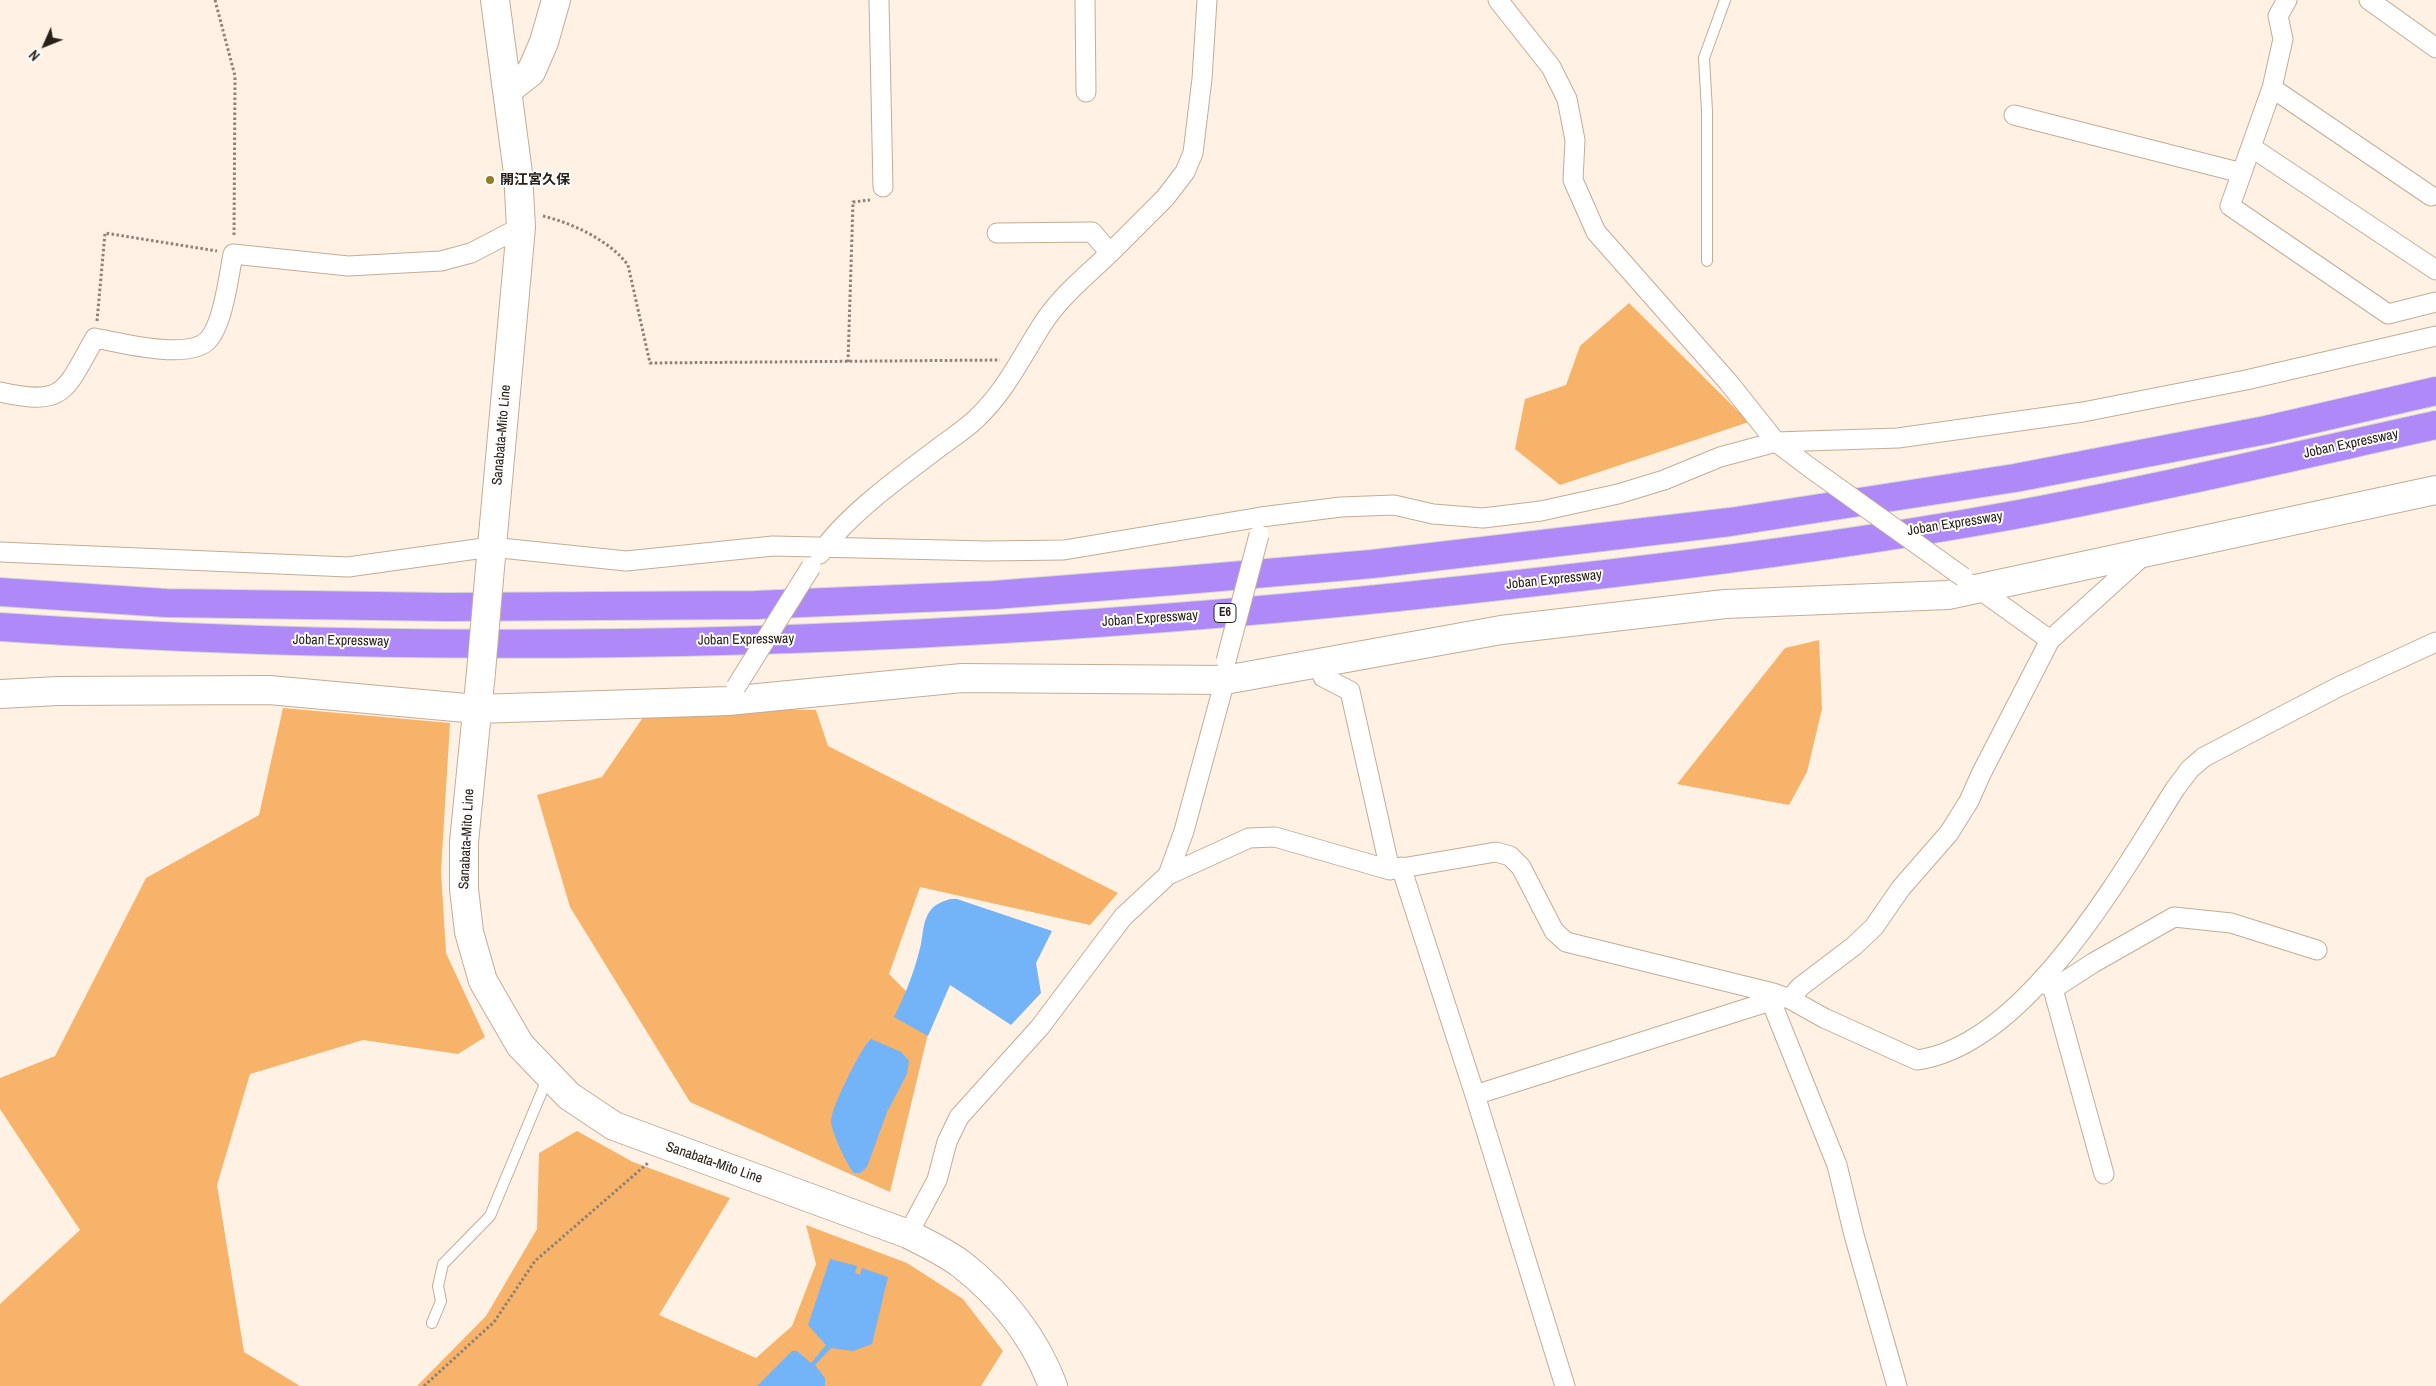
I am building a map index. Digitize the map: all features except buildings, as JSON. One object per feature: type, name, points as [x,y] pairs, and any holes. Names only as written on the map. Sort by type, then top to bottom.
[{"type":"highway","points":[[0,592],[175,603],[446,607],[755,605],[994,594],[1173,581],[1382,563],[1730,522],[2015,478],[2266,430],[2436,391]]},
{"type":"highway","name":"Joban Expressway","points":[[0,627],[155,637],[439,642],[734,641],[982,632],[1173,618],[1389,598],[1734,558],[2013,515],[2436,425]]},
{"type":"street","name":"Sanabata-Mito Line","points":[[494,0],[507,91],[521,218],[464,842],[464,889],[469,932],[483,981],[520,1045],[548,1076],[569,1096],[614,1126],[908,1234],[961,1264],[1000,1300],[1024,1330],[1053,1386]]},
{"type":"street","points":[[507,91],[530,72],[544,42],[556,0]]},
{"type":"street","points":[[879,0],[883,187]]},
{"type":"street","points":[[1085,0],[1086,92]]},
{"type":"street","points":[[732,694],[824,548],[886,487],[976,419],[998,396],[1022,360],[1040,326],[1064,297],[1166,198],[1186,172],[1193,153],[1202,78],[1207,0]]},
{"type":"street","points":[[1498,0],[1551,67],[1567,99],[1576,140],[1573,180],[1596,232],[1729,383],[1776,442],[2050,640]]},
{"type":"street","points":[[2287,0],[2278,16],[2283,39],[2272,88],[2230,206],[2388,314],[2436,302]]},
{"type":"street","points":[[2369,0],[2436,48]]},
{"type":"street","points":[[2272,88],[2434,194]]},
{"type":"street","points":[[2014,115],[2242,173]]},
{"type":"street","points":[[2251,148],[2436,270]]},
{"type":"street","points":[[0,392],[40,398],[57,395],[68,384],[95,338],[155,350],[192,348],[207,341],[218,324],[233,254],[348,266],[440,261],[471,253],[521,218]]},
{"type":"street","points":[[997,233],[1092,232],[1110,253]]},
{"type":"street","points":[[0,552],[348,567],[491,547],[626,561],[773,546],[987,552],[1064,550],[1260,526],[1341,506],[1394,505],[1433,514],[1483,518],[1541,511],[1618,494],[1664,480],[1720,457],[1776,442],[1898,438],[2083,412],[2246,380],[2436,336]]},
{"type":"street","points":[[0,694],[58,691],[269,690],[477,709],[962,678],[1226,670],[1319,663],[1511,628],[1725,604],[1948,595],[1970,582],[2150,550],[2436,490]]},
{"type":"street","points":[[1168,875],[1184,831],[1226,670],[1260,526]]},
{"type":"street","points":[[1475,1095],[1761,1004],[1800,987],[1854,946],[1874,927],[1901,888],[1949,833],[1969,801],[2050,640],[2150,550]]},
{"type":"street","points":[[2047,985],[2093,919],[2175,789],[2190,769],[2204,757],[2338,687],[2436,642]]},
{"type":"street","points":[[1319,663],[1323,677],[1350,691],[1396,868],[1475,1095],[1565,1386]]},
{"type":"street","points":[[908,1234],[937,1180],[947,1142],[959,1117],[1040,1027],[1123,917],[1168,875],[1249,838],[1275,837],[1396,868],[1496,852],[1510,856],[1521,867],[1554,931],[1566,942],[1781,996],[1824,1018],[1917,1060],[1933,1057],[1985,1032],[2047,985],[2094,963],[2174,917],[2231,923],[2317,950]]},
{"type":"street","points":[[2047,985],[2104,1174]]},
{"type":"street","points":[[1781,996],[1775,1011],[1837,1164],[1863,1271],[1897,1386]]},
{"type":"lane","points":[[1707,261],[1707,111],[1704,58],[1725,0]]},
{"type":"lane","points":[[432,1323],[441,1301],[438,1286],[443,1264],[490,1216],[548,1076]]},
{"type":"path","points":[[95,338],[104,233],[233,254],[235,76],[215,0]]},
{"type":"path","points":[[848,362],[853,202],[886,198],[883,187]]},
{"type":"path","points":[[521,218],[564,221],[618,252],[628,265],[650,363],[1022,360]]},
{"type":"path","points":[[424,1386],[494,1322],[536,1261],[578,1222],[668,1147]]},
{"type":"shaded area","points":[[1629,303],[1749,422],[1560,485],[1515,449],[1525,399],[1566,385],[1580,346]]},
{"type":"shaded area","points":[[1819,640],[1822,709],[1807,772],[1789,805],[1677,784],[1785,648]]},
{"type":"shaded area","points":[[283,708],[450,723],[441,871],[446,953],[485,1037],[458,1054],[363,1040],[250,1074],[217,1185],[244,1352],[300,1386],[0,1386],[0,1304],[80,1230],[0,1109],[0,1078],[55,1056],[146,878],[259,815]]},
{"type":"shaded area","points":[[736,708],[816,710],[828,746],[1118,893],[1090,925],[920,887],[889,974],[932,1017],[890,1192],[690,1102],[570,907],[537,795],[602,777],[644,716]]},
{"type":"shaded area","points":[[577,1131],[633,1162],[730,1198],[659,1315],[756,1358],[792,1326],[816,1264],[806,1225],[907,1263],[963,1299],[1003,1351],[981,1386],[417,1386],[486,1316],[537,1229],[539,1153]]},
{"type":"water","points":[[950,899],[957,899],[1052,931],[1036,963],[1041,993],[1011,1025],[950,985],[928,1036],[894,1017],[913,972],[928,914],[935,906]]},
{"type":"water","points":[[871,1039],[901,1052],[909,1061],[907,1074],[887,1112],[867,1167],[860,1173],[854,1173],[840,1148],[831,1121],[832,1114],[847,1078],[866,1044]]},
{"type":"water","points":[[830,1259],[857,1266],[855,1273],[860,1275],[862,1268],[888,1277],[872,1344],[853,1351],[831,1348],[815,1365],[825,1378],[825,1386],[757,1386],[792,1351],[797,1351],[811,1363],[826,1345],[808,1325]]},
{"type":"place","name":"開江宮久保","points":[[490,180]]}]
